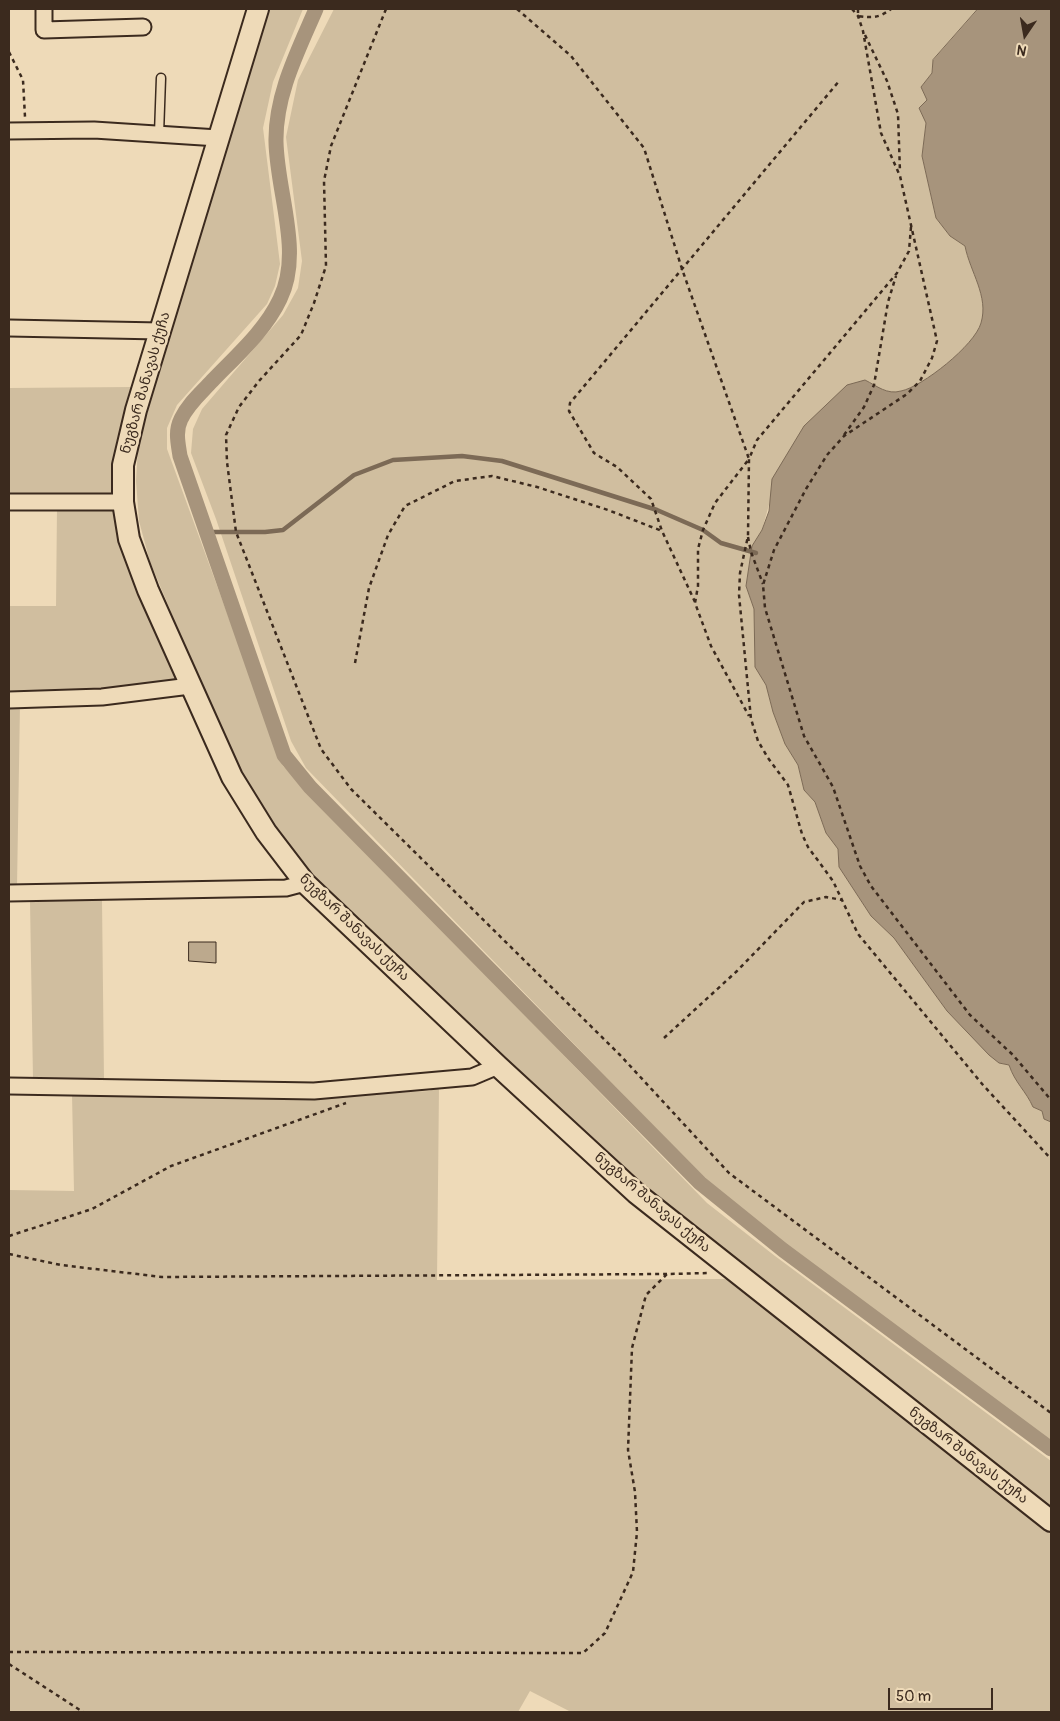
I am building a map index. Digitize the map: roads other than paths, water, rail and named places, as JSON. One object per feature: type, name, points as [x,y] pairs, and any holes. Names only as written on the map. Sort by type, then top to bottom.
[{"type":"main road","name":"ნუგზარ შანავას ქუჩა","points":[[258,9],[128,438],[123,465],[124,502],[129,539],[148,590],[232,776],[266,832],[305,883],[498,1066],[636,1193],[1051,1521]]},
{"type":"street","points":[[44,9],[44,30],[143,27]]},
{"type":"street","points":[[9,130],[94,130],[218,138]]},
{"type":"street","points":[[9,328],[160,331]]},
{"type":"street","points":[[9,502],[124,502]]},
{"type":"street","points":[[9,700],[102,698],[190,686]]},
{"type":"street","points":[[9,893],[286,888],[305,883]]},
{"type":"street","points":[[9,1086],[314,1091],[472,1077],[498,1066]]},
{"type":"lane","points":[[159,134],[161,78]]},
{"type":"waterway","points":[[316,9],[283,90],[277,125],[277,161],[289,242],[289,262],[286,281],[274,311],[249,343],[191,404],[181,419],[178,433],[180,456],[284,755],[310,787],[700,1183],[783,1250],[1051,1449]]},
{"type":"waterway","points":[[207,532],[265,532],[283,530],[354,475],[393,460],[462,456],[502,461],[657,510],[703,530],[721,543],[756,553]]}]
